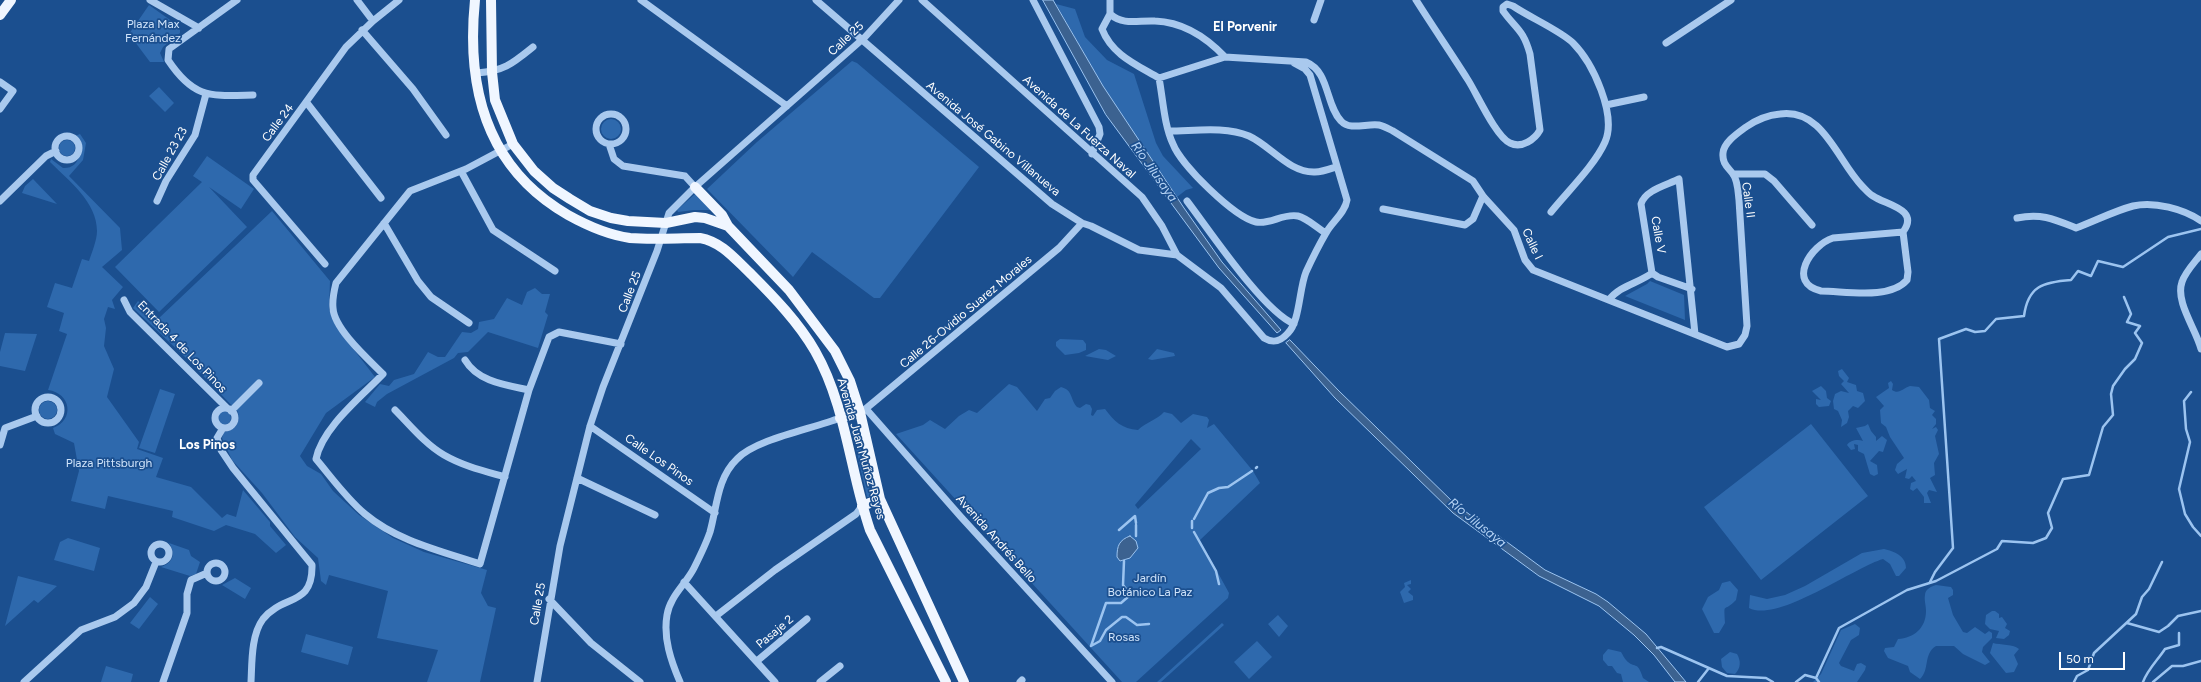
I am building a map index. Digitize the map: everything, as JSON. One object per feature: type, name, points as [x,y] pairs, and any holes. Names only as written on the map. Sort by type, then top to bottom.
[{"type":"main road","points":[[0,15],[11,0]]},
{"type":"main road","name":"Avenida Juan Muñoz Reyes","points":[[475,0],[472,31],[480,101],[489,128],[500,151],[512,169],[529,187],[545,201],[577,220],[603,231],[630,238],[700,238],[712,240],[723,247],[767,289],[815,350],[831,388],[862,506],[870,530],[946,682]]},
{"type":"main road","name":"Avenida Juan Muñoz Reyes","points":[[491,0],[492,72],[495,100],[513,144],[534,171],[553,188],[590,212],[628,221],[666,223],[700,217],[715,220],[728,226],[789,290],[835,351],[863,411],[880,499],[964,682]]},
{"type":"main road","points":[[695,187],[722,215],[728,226]]},
{"type":"main road","points":[[840,418],[863,411]]},
{"type":"main road","points":[[862,506],[880,499]]},
{"type":"street","points":[[150,0],[199,28]]},
{"type":"street","points":[[237,0],[169,49],[168,60],[185,82],[200,92],[213,96],[253,95]]},
{"type":"street","points":[[357,0],[373,21]]},
{"type":"street","name":"Calle 24","points":[[325,264],[254,180],[253,175],[307,103],[346,47],[362,30],[399,0]]},
{"type":"street","points":[[641,0],[787,106]]},
{"type":"street","name":"Avenida José Gabino Villanueva","points":[[816,0],[1052,204],[1082,223],[1139,250],[1177,256]]},
{"type":"street","name":"Calle 25","points":[[537,682],[550,599],[590,426],[661,239],[669,213],[695,187],[862,40],[899,0]]},
{"type":"street","name":"Avenida de La Fuerza Naval","points":[[922,0],[1092,154],[1142,197],[1162,226],[1177,256],[1221,288],[1264,338],[1272,341],[1281,340],[1294,324],[1302,282],[1326,233],[1340,215],[1347,200],[1310,75],[1305,69],[1294,63]]},
{"type":"street","points":[[1033,0],[1099,127],[1100,134],[1092,154]]},
{"type":"street","points":[[1110,0],[1110,14],[1102,29],[1105,37],[1116,52],[1128,61],[1159,78],[1225,57],[1294,63]]},
{"type":"street","points":[[1314,20],[1322,0]]},
{"type":"street","points":[[1416,0],[1469,82],[1492,122],[1510,143],[1516,145],[1526,143],[1536,138],[1540,130],[1530,54],[1523,34],[1503,11],[1503,7],[1507,4],[1572,42],[1594,74],[1606,105],[1608,129],[1601,150],[1551,212]]},
{"type":"street","points":[[1666,43],[1730,0]]},
{"type":"street","points":[[1110,14],[1122,22],[1154,21],[1171,23],[1194,31],[1211,42],[1225,57]]},
{"type":"street","points":[[362,30],[413,89],[446,135]]},
{"type":"street","points":[[476,73],[492,72],[510,66],[533,47]]},
{"type":"street","name":"Calle I","points":[[1294,63],[1306,62],[1313,65],[1320,73],[1341,122],[1350,127],[1380,125],[1394,131],[1462,172],[1473,181],[1483,196],[1514,230],[1525,260],[1533,270],[1716,343]]},
{"type":"street","points":[[1159,78],[1172,144],[1180,157],[1219,198],[1248,219],[1262,223],[1286,216],[1298,216],[1326,233]]},
{"type":"street","points":[[0,82],[13,91],[0,109]]},
{"type":"street","name":"Calle 23 23","points":[[157,201],[166,181],[195,135],[206,94]]},
{"type":"street","points":[[1606,105],[1644,97]]},
{"type":"street","points":[[307,103],[381,198]]},
{"type":"street","name":"Calle II","points":[[1716,343],[1727,347],[1735,346],[1742,341],[1747,326],[1737,183],[1733,174],[1725,167],[1723,152],[1728,143],[1750,124],[1771,115],[1789,112],[1804,117],[1819,127],[1860,184],[1872,196],[1897,207],[1905,214],[1908,218],[1908,225],[1903,232]]},
{"type":"street","points":[[609,144],[622,140],[626,131],[620,118],[611,114],[602,117],[596,125],[596,130],[600,140],[609,144],[614,159],[623,166],[684,176],[695,187]]},
{"type":"street","points":[[1169,131],[1224,131],[1236,133],[1249,136],[1302,172],[1317,172],[1336,167]]},
{"type":"street","points":[[513,144],[463,170],[410,191],[336,283],[332,309],[338,322],[350,340],[383,374],[333,428],[319,446],[316,459],[365,514],[393,533],[435,550],[480,564],[529,390],[549,337],[552,334],[559,332],[621,344]]},
{"type":"street","points":[[0,201],[46,156],[56,151]]},
{"type":"street","points":[[463,170],[492,230],[555,271]]},
{"type":"street","points":[[1733,174],[1765,174],[1774,181],[1812,225]]},
{"type":"street","name":"Calle V","points":[[1652,273],[1642,201],[1648,193],[1679,178],[1692,289]]},
{"type":"street","points":[[1383,209],[1465,225],[1473,219],[1483,196]]},
{"type":"street","points":[[1187,201],[1248,281],[1279,316],[1294,324]]},
{"type":"street","points":[[2017,218],[2033,215],[2054,219],[2076,228],[2134,206],[2150,205],[2188,214],[2201,221]]},
{"type":"street","points":[[384,223],[418,281],[431,297],[469,323]]},
{"type":"street","name":"Calle 26-Ovidio Suarez Morales","points":[[863,411],[1059,248],[1082,223]]},
{"type":"street","points":[[1903,232],[1908,272],[1907,280],[1895,289],[1883,292],[1821,291],[1811,289],[1806,284],[1803,276],[1805,266],[1816,248],[1823,241],[1833,238],[1903,232]]},
{"type":"street","points":[[2201,254],[2182,281],[2180,291],[2188,318],[2201,349]]},
{"type":"street","points":[[1609,300],[1613,295],[1643,280],[1652,273],[1658,277],[1692,289],[1695,334]]},
{"type":"street","name":"Entrada 4 de Los Pinos","points":[[124,300],[130,312],[229,410]]},
{"type":"street","points":[[465,360],[470,368],[488,380],[529,390]]},
{"type":"street","points":[[229,410],[234,416],[233,423],[229,427],[223,428],[217,425],[215,416],[218,411],[229,410],[259,383]]},
{"type":"street","points":[[394,410],[423,439],[443,454],[461,463],[505,478]]},
{"type":"street","name":"Avenida Andrés Bello","points":[[863,411],[1112,682]]},
{"type":"street","points":[[0,445],[6,428],[37,416]]},
{"type":"street","points":[[680,682],[670,658],[667,616],[669,604],[693,570],[703,550],[715,513],[718,491],[724,479],[736,460],[748,450],[764,442],[820,427],[840,418]]},
{"type":"street","name":"Calle Los Pinos","points":[[590,426],[715,513]]},
{"type":"street","points":[[223,428],[217,438],[221,450],[233,468],[312,565],[311,585],[302,595],[273,609],[258,628],[251,682]]},
{"type":"street","points":[[577,478],[655,515]]},
{"type":"street","points":[[716,616],[775,570],[856,514],[862,506]]},
{"type":"street","points":[[24,682],[80,630],[115,617],[134,603],[146,587],[156,562]]},
{"type":"street","points":[[163,682],[187,613],[187,594],[191,580],[207,573]]},
{"type":"street","points":[[684,582],[775,682]]},
{"type":"street","points":[[550,599],[591,643],[640,682]]},
{"type":"street","name":"Pasaje 2","points":[[757,661],[807,619]]},
{"type":"street","points":[[820,682],[840,666]]},
{"type":"green space","points":[[1056,4],[1075,9],[1085,37],[1107,60],[1134,74],[1156,143],[1163,156],[1193,188],[1186,190],[1177,197],[1103,86]]},
{"type":"green space","name":"Plaza Max Fernández","points":[[149,5],[180,27],[180,33],[163,47],[160,53],[164,62],[150,62],[129,34]]},
{"type":"green space","points":[[852,61],[857,63],[979,167],[880,298],[874,298],[812,252],[793,277],[707,189],[757,142]]},
{"type":"green space","points":[[159,87],[174,103],[165,112],[149,96]]},
{"type":"green space","points":[[607,119],[615,119],[621,125],[621,133],[615,139],[607,139],[601,133],[601,125]]},
{"type":"green space","name":"Plaza Pittsburgh","points":[[80,134],[86,143],[83,160],[69,176],[120,228],[122,250],[102,267],[123,287],[112,300],[115,309],[108,307],[104,319],[106,328],[104,346],[114,369],[107,397],[139,442],[137,449],[163,458],[156,477],[191,487],[222,518],[227,514],[236,517],[243,490],[270,522],[270,526],[286,545],[276,553],[255,534],[226,525],[214,531],[172,517],[173,511],[108,496],[105,509],[71,501],[79,471],[74,443],[55,434],[53,428],[65,419],[67,407],[62,396],[56,392],[48,390],[67,334],[59,331],[64,313],[47,307],[55,283],[72,288],[82,259],[89,261],[97,231],[96,220],[87,201],[50,162],[51,159],[63,168],[74,165],[79,157],[79,146],[75,136]]},
{"type":"green space","points":[[67,140],[74,145],[75,148],[70,155],[67,156],[60,151],[59,148],[64,141]]},
{"type":"green space","points":[[207,156],[254,189],[241,209],[209,187],[247,227],[159,312],[115,267],[202,182],[193,176]]},
{"type":"green space","points":[[33,179],[57,204],[22,193],[25,186]]},
{"type":"green space","points":[[695,194],[711,210],[678,212],[677,210]]},
{"type":"green space","points":[[272,211],[330,281],[329,309],[341,333],[375,377],[326,413],[300,456],[307,466],[321,474],[333,491],[359,515],[393,538],[424,552],[487,570],[481,593],[488,606],[496,608],[480,682],[427,682],[438,650],[377,638],[388,591],[329,575],[326,585],[321,581],[318,558],[295,537],[262,493],[232,460],[222,438],[224,432],[232,430],[238,423],[238,412],[185,357],[133,308],[138,301],[158,319]]},
{"type":"green space","points":[[1650,281],[1684,295],[1685,320],[1625,296]]},
{"type":"green space","points":[[535,288],[542,294],[550,294],[545,312],[548,315],[538,348],[488,332],[468,352],[458,353],[454,358],[387,394],[377,402],[375,407],[365,402],[380,384],[389,386],[394,380],[414,374],[428,352],[438,357],[445,357],[462,332],[471,333],[478,329],[479,322],[494,319],[507,298],[522,305],[527,292]]},
{"type":"green space","points":[[5,333],[37,334],[25,371],[0,366],[0,352]]},
{"type":"green space","points":[[1060,339],[1083,340],[1086,344],[1086,350],[1079,353],[1065,355],[1056,346],[1056,342]]},
{"type":"green space","points":[[1099,349],[1106,350],[1116,356],[1108,360],[1085,356]]},
{"type":"green space","points":[[1157,349],[1174,353],[1175,356],[1152,360],[1148,359]]},
{"type":"green space","points":[[1842,369],[1849,378],[1847,382],[1856,385],[1857,391],[1863,393],[1865,401],[1858,408],[1853,406],[1848,411],[1849,417],[1847,423],[1841,427],[1842,420],[1838,411],[1834,409],[1833,401],[1835,394],[1841,391],[1849,393],[1841,384],[1844,381],[1839,376],[1838,371]]},
{"type":"green space","points":[[1891,381],[1893,384],[1892,390],[1897,392],[1910,386],[1919,387],[1929,400],[1930,408],[1935,411],[1932,415],[1936,419],[1936,424],[1932,429],[1936,427],[1938,430],[1935,436],[1939,454],[1934,463],[1935,475],[1930,478],[1937,492],[1929,490],[1927,493],[1931,503],[1924,503],[1924,497],[1917,488],[1913,491],[1910,489],[1911,483],[1916,481],[1912,476],[1909,479],[1905,478],[1907,469],[1898,474],[1895,470],[1897,464],[1904,458],[1890,437],[1886,427],[1881,423],[1880,410],[1884,406],[1876,397],[1889,388],[1888,383]]},
{"type":"green space","points":[[1009,384],[1017,387],[1037,411],[1045,399],[1050,398],[1055,391],[1061,387],[1068,390],[1077,407],[1080,408],[1086,404],[1090,405],[1092,409],[1091,415],[1093,416],[1097,410],[1105,409],[1119,424],[1127,428],[1138,430],[1164,412],[1172,414],[1181,423],[1193,414],[1207,417],[1209,420],[1207,428],[1214,424],[1253,471],[1260,483],[1200,540],[1229,593],[1228,598],[1136,682],[1122,682],[896,434],[923,425],[930,420],[945,429],[959,416],[969,410],[977,413]],"holes":[[[1191,439],[1201,449],[1138,509],[1135,505]]]},
{"type":"green space","points":[[1821,386],[1826,391],[1827,398],[1831,401],[1829,406],[1819,407],[1816,404],[1816,399],[1821,400],[1812,391]]},
{"type":"green space","points":[[160,389],[175,394],[155,453],[139,448]]},
{"type":"green space","points":[[48,401],[54,404],[57,410],[54,416],[48,419],[42,416],[39,410],[42,404]]},
{"type":"green space","points":[[221,411],[227,411],[231,415],[231,421],[227,425],[221,425],[217,421],[217,415]]},
{"type":"green space","points":[[1811,424],[1868,496],[1761,580],[1704,507]]},
{"type":"green space","points":[[1868,424],[1876,437],[1876,441],[1882,436],[1887,440],[1883,452],[1879,451],[1870,461],[1877,465],[1878,474],[1874,476],[1870,474],[1864,454],[1858,451],[1858,445],[1854,444],[1855,449],[1851,450],[1847,445],[1854,440],[1863,441],[1856,428]]},
{"type":"green space","points":[[855,432],[858,434],[871,495],[870,497],[867,497],[853,435]]},
{"type":"green space","points":[[68,538],[100,548],[94,571],[54,560],[60,542]]},
{"type":"green space","points":[[169,543],[189,550],[191,556],[200,562],[196,574],[190,576],[161,567],[171,561],[172,558],[173,554]]},
{"type":"green space","points":[[1884,549],[1892,551],[1904,560],[1906,568],[1899,576],[1896,576],[1890,564],[1883,559],[1870,564],[1816,592],[1778,608],[1762,611],[1749,608],[1750,595],[1767,599],[1785,595],[1805,586],[1862,553]]},
{"type":"green space","points":[[18,576],[57,586],[38,603],[34,600],[5,626]]},
{"type":"green space","points":[[235,578],[251,588],[245,599],[222,585]]},
{"type":"green space","points":[[1411,580],[1411,584],[1407,585],[1411,589],[1408,592],[1413,596],[1413,600],[1404,603],[1400,592],[1405,587],[1404,583]]},
{"type":"green space","points":[[1730,581],[1738,590],[1736,600],[1725,608],[1725,623],[1719,633],[1714,633],[1702,609],[1708,597],[1719,590],[1722,583]]},
{"type":"green space","points":[[1936,585],[1951,587],[1953,590],[1953,595],[1948,598],[1953,615],[1963,632],[1967,633],[1975,627],[1985,634],[1989,631],[1992,633],[1992,638],[1983,647],[1982,652],[1990,662],[1985,665],[1963,654],[1954,646],[1936,646],[1929,653],[1925,671],[1920,679],[1910,672],[1908,666],[1888,658],[1884,651],[1885,648],[1894,647],[1898,639],[1909,637],[1918,631],[1924,622],[1925,617],[1925,593],[1929,588]]},
{"type":"green space","points":[[150,597],[158,604],[139,629],[130,623]]},
{"type":"green space","points":[[1992,611],[1999,614],[1999,618],[2002,617],[2007,624],[2005,628],[2010,631],[2009,635],[2004,639],[1996,638],[1999,631],[1990,629],[1985,624],[1986,615]]},
{"type":"green space","points":[[1278,615],[1288,626],[1279,637],[1268,624]]},
{"type":"green space","points":[[1222,623],[1224,625],[1161,682],[1157,682]]},
{"type":"green space","points":[[1855,624],[1860,628],[1859,635],[1851,640],[1839,663],[1841,666],[1854,671],[1857,664],[1861,663],[1866,666],[1857,682],[1813,682],[1821,674],[1841,630]]},
{"type":"green space","points":[[306,634],[353,647],[348,665],[301,652]]},
{"type":"green space","points":[[1257,641],[1272,657],[1249,679],[1234,662]]},
{"type":"green space","points":[[1993,643],[2010,645],[2019,649],[2014,655],[2018,664],[2014,672],[2006,673],[1990,653]]},
{"type":"green space","points":[[1608,649],[1621,652],[1625,659],[1637,667],[1643,678],[1649,682],[1623,682],[1621,674],[1617,673],[1612,666],[1608,666],[1603,660],[1603,655]]},
{"type":"green space","points":[[1730,652],[1737,654],[1739,659],[1740,664],[1735,674],[1727,673],[1722,667],[1721,659]]},
{"type":"green space","points":[[106,666],[133,674],[131,682],[101,682]]},
{"type":"water","name":"Río Jilusaya","points":[[1043,0],[1053,0],[1103,86],[1184,208],[1222,262],[1281,330],[1277,333],[1219,268],[1106,115]]},
{"type":"water","name":"Río Jilusaya","points":[[1290,340],[1339,391],[1454,503],[1545,570],[1596,594],[1608,602],[1646,634],[1686,682],[1675,682],[1654,655],[1634,635],[1599,606],[1539,576],[1453,513],[1335,398],[1286,343]]},
{"type":"water","points":[[1130,536],[1136,541],[1138,548],[1130,558],[1120,561],[1117,557],[1119,544],[1123,539]]},
{"type":"waterway","points":[[1930,582],[1935,572],[1953,548],[1939,339],[1966,329],[1975,332],[1985,331],[1996,319],[2024,316],[2029,298],[2033,292],[2045,284],[2071,280],[2078,271],[2091,276],[2098,261],[2123,267],[2168,237],[2201,229]]},
{"type":"waterway","points":[[1816,678],[1839,628],[1907,590],[1936,581],[1997,549],[2002,541],[2033,543],[2046,538],[2052,528],[2048,513],[2063,479],[2089,475],[2103,427],[2113,415],[2111,394],[2113,386],[2125,369],[2135,359],[2142,343],[2135,333],[2140,326],[2127,322],[2131,314],[2124,297]]},
{"type":"waterway","points":[[2191,392],[2184,401],[2186,429],[2190,442],[2179,489],[2185,514],[2201,536]]},
{"type":"waterway","points":[[1194,519],[1208,493],[1219,488],[1228,487],[1252,471]]},
{"type":"waterway","points":[[1119,530],[1135,516],[1136,523]]},
{"type":"waterway","points":[[1192,521],[1192,528]]},
{"type":"waterway","points":[[1136,525],[1136,536]]},
{"type":"waterway","points":[[1194,532],[1216,571],[1219,584]]},
{"type":"waterway","points":[[1124,561],[1123,585],[1129,593],[1129,596],[1121,603],[1106,603],[1091,646],[1100,641],[1106,630],[1122,617],[1126,617],[1137,625],[1149,624]]},
{"type":"waterway","points":[[2074,682],[2077,676],[2088,670],[2094,653],[2136,614],[2142,597],[2149,589],[2162,562]]},
{"type":"waterway","points":[[2127,623],[2159,632],[2168,626],[2178,616],[2201,611]]},
{"type":"waterway","points":[[2143,682],[2150,669],[2165,649],[2179,645],[2179,633]]},
{"type":"waterway","points":[[1657,648],[1661,647],[1727,676],[1766,678],[1773,682]]},
{"type":"waterway","points":[[2153,682],[2172,666],[2183,666],[2201,661]]},
{"type":"waterway","points":[[1698,682],[1709,668]]},
{"type":"waterway","points":[[1796,682],[1805,675],[1816,678],[1819,682]]},
{"type":"district","name":"El Porvenir","points":[[1245,27]]},
{"type":"district","name":"Los Pinos","points":[[207,445]]},
{"type":"park label","name":"Jardín Botánico La Paz","points":[[1150,585]]},
{"type":"park label","name":"Rosas","points":[[1124,637]]}]
